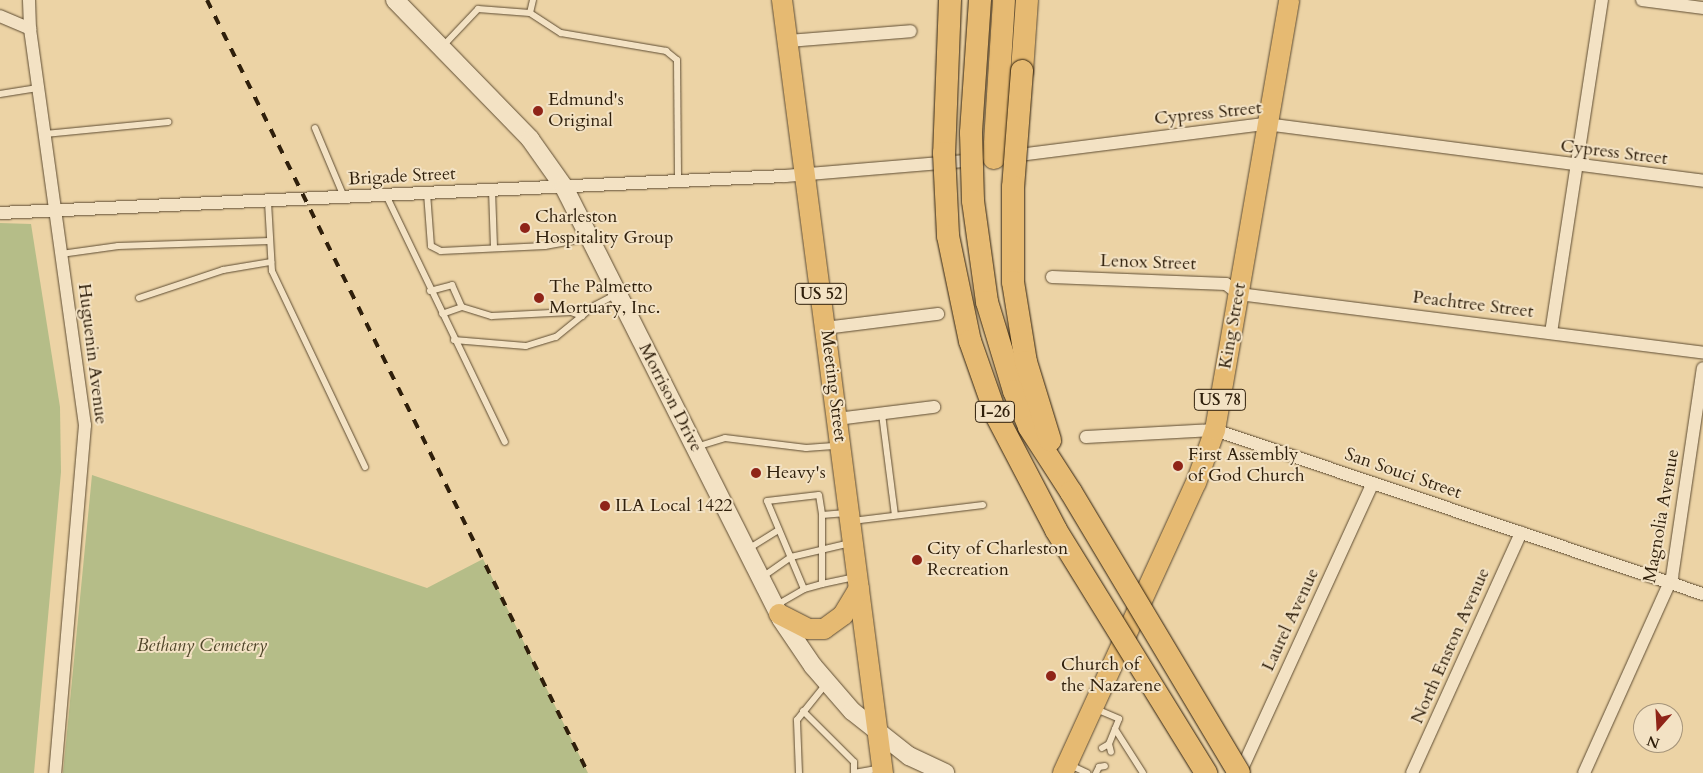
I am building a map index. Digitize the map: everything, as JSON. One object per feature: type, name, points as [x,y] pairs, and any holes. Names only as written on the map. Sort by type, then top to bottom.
[{"type":"highway","name":"I-26","points":[[950,0],[944,153],[948,236],[956,287],[970,341],[996,415],[1047,514],[1206,773]]},
{"type":"highway","name":"I-26","points":[[980,0],[971,133],[973,202],[987,302],[1014,391],[1029,428],[1071,492],[1123,584],[1240,773]]},
{"type":"highway","points":[[994,158],[1004,0]]},
{"type":"highway","points":[[1027,0],[1013,187],[1013,282],[1026,362],[1042,422],[1071,492]]},
{"type":"main road","name":"Morrison Drive","points":[[395,0],[530,139],[564,187],[776,610],[827,683],[844,705],[879,734],[909,756],[945,773]]},
{"type":"main road","name":"Meeting Street","points":[[782,0],[883,770]]},
{"type":"main road","name":"King Street","points":[[1065,769],[1196,483],[1215,430],[1266,124],[1289,0]]},
{"type":"main road","points":[[776,610],[808,629],[824,629],[843,616],[858,582]]},
{"type":"street","name":"Huguenin Avenue","points":[[29,0],[30,29],[40,88],[85,424],[55,773]]},
{"type":"street","points":[[1551,333],[1602,0]]},
{"type":"street","points":[[1642,0],[1703,8]]},
{"type":"street","points":[[0,16],[30,29]]},
{"type":"street","points":[[788,41],[911,31]]},
{"type":"street","name":"Cypress Street","points":[[806,175],[994,158],[1266,124],[1703,181]]},
{"type":"street","name":"Brigade Street","points":[[0,213],[56,212],[806,175]]},
{"type":"street","name":"Lenox Street","points":[[1052,277],[1226,284],[1239,294]]},
{"type":"street","name":"Peachtree Street","points":[[1239,294],[1703,353]]},
{"type":"street","points":[[825,328],[938,314]]},
{"type":"street","name":"Magnolia Avenue","points":[[1584,773],[1670,583],[1703,368]]},
{"type":"street","points":[[837,419],[934,407]]},
{"type":"street","name":"San Souci Street","points":[[1086,437],[1215,430],[1703,594]]},
{"type":"street","name":"Laurel Avenue","points":[[1240,773],[1373,482]]},
{"type":"street","name":"North Enston Avenue","points":[[1412,773],[1521,533]]},
{"type":"lane","points":[[530,13],[534,0]]},
{"type":"lane","points":[[441,48],[478,9],[530,13],[561,33],[666,51],[677,60],[678,182]]},
{"type":"lane","points":[[0,94],[40,88]]},
{"type":"lane","points":[[45,134],[168,122]]},
{"type":"lane","points":[[315,128],[344,197]]},
{"type":"lane","points":[[492,190],[494,248]]},
{"type":"lane","points":[[427,193],[431,246],[441,251],[545,246],[589,238]]},
{"type":"lane","points":[[386,195],[430,291],[505,442]]},
{"type":"lane","points":[[268,202],[272,271],[365,467]]},
{"type":"lane","points":[[61,254],[118,246],[270,241]]},
{"type":"lane","points":[[139,298],[223,270],[271,262]]},
{"type":"lane","points":[[430,291],[452,285],[462,307]]},
{"type":"lane","points":[[454,340],[526,346],[556,337],[582,316],[618,294]]},
{"type":"lane","points":[[442,314],[462,307],[492,316],[571,312],[582,316]]},
{"type":"lane","points":[[882,414],[895,516]]},
{"type":"lane","points":[[695,447],[724,438],[806,448],[841,446]]},
{"type":"lane","points":[[804,589],[767,501],[819,495],[822,515],[822,584]]},
{"type":"lane","points":[[822,515],[850,517],[895,516],[983,505]]},
{"type":"lane","points":[[746,549],[779,530]]},
{"type":"lane","points":[[761,578],[791,557],[853,542]]},
{"type":"lane","points":[[776,610],[804,589],[822,584],[858,582]]},
{"type":"lane","points":[[799,773],[796,720],[827,683]]},
{"type":"lane","points":[[1093,707],[1119,719],[1109,744],[1111,752]]},
{"type":"lane","points":[[803,711],[854,762],[854,772],[883,770]]},
{"type":"lane","points":[[1115,729],[1143,773]]},
{"type":"lane","points":[[1102,748],[1109,744]]},
{"type":"lane","points":[[1065,769],[1087,773]]},
{"type":"green space","points":[[0,223],[31,224],[60,407],[61,472],[34,773],[0,773]]},
{"type":"green space","name":"Bethany Cemetery","points":[[92,475],[427,588],[483,559],[588,773],[63,773]]},
{"type":"railway","points":[[207,0],[588,773]]},
{"type":"place","name":"Edmund's Original","points":[[538,111]]},
{"type":"place","name":"Charleston Hospitality Group","points":[[525,228]]},
{"type":"place","name":"The Palmetto Mortuary, Inc.","points":[[539,298]]},
{"type":"place","name":"First Assembly of God Church","points":[[1178,466]]},
{"type":"place","name":"Heavy's","points":[[756,473]]},
{"type":"place","name":"ILA Local 1422","points":[[605,506]]},
{"type":"place","name":"City of Charleston Recreation","points":[[917,560]]},
{"type":"place","name":"Church of the Nazarene","points":[[1051,676]]}]
